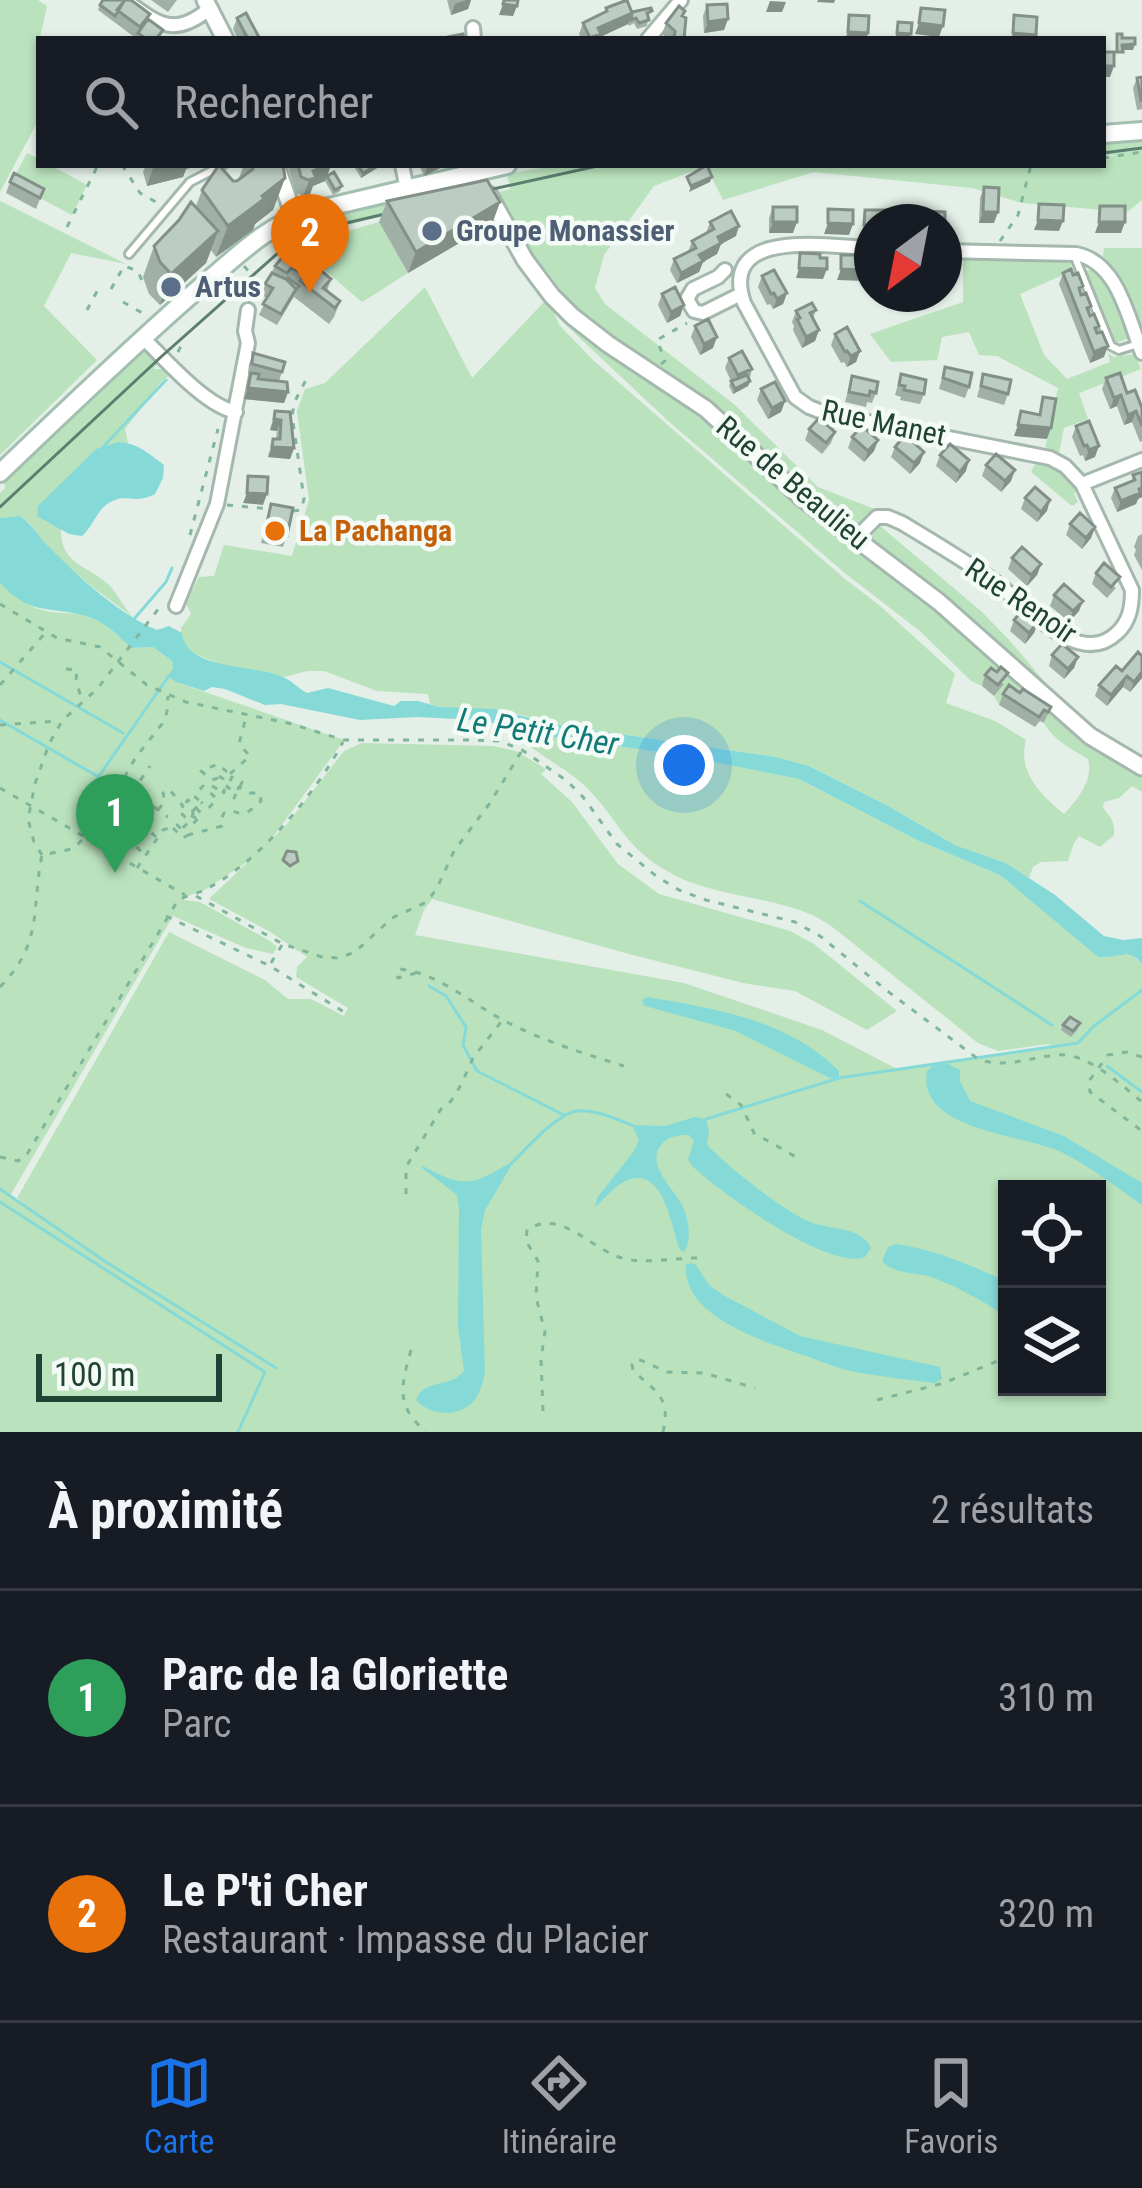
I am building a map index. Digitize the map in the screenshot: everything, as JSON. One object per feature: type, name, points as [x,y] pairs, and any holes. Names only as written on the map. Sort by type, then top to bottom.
[{"type":"main road","points":[[1106,134],[1142,131]]},
{"type":"main road","points":[[0,473],[255,240],[294,216],[492,168]]},
{"type":"street","points":[[124,0],[150,19],[175,27],[194,21],[207,4],[223,36]]},
{"type":"street","points":[[651,36],[681,0]]},
{"type":"street","points":[[277,168],[294,216]]},
{"type":"street","points":[[403,168],[407,189]]},
{"type":"street","name":"Rue de Beaulieu","points":[[477,171],[525,260],[560,305],[608,344],[706,409],[801,497],[939,602],[1090,736],[1142,767]]},
{"type":"street","points":[[725,270],[689,292],[687,299],[696,314],[741,294],[742,271],[761,250],[775,246],[854,248]]},
{"type":"street","points":[[962,251],[1093,258],[1114,286],[1140,348]]},
{"type":"street","name":"Rue Manet","points":[[741,294],[789,391],[809,407],[1050,458],[1066,466],[1082,484]]},
{"type":"street","points":[[176,606],[217,504],[231,411],[248,343],[248,310]]},
{"type":"street","points":[[136,344],[231,411]]},
{"type":"street","points":[[1082,484],[1142,460]]},
{"type":"street","name":"Rue Renoir","points":[[856,538],[877,518],[902,523],[998,584],[1066,639],[1082,645],[1100,644],[1126,623],[1132,590],[1082,484]]},
{"type":"lane","points":[[129,254],[195,178],[217,168]]},
{"type":"lane","points":[[1073,254],[1111,346],[1140,348]]},
{"type":"path","points":[[1106,158],[1142,152]]},
{"type":"path","points":[[67,227],[96,168]]},
{"type":"path","points":[[124,168],[140,194],[167,209]]},
{"type":"path","points":[[1002,236],[1018,215],[1030,168]]},
{"type":"path","points":[[243,265],[256,280]]},
{"type":"path","points":[[111,289],[124,266],[139,271],[146,285]]},
{"type":"path","points":[[87,310],[101,284]]},
{"type":"path","points":[[122,302],[151,318]]},
{"type":"path","points":[[665,361],[657,340],[692,321],[696,314]]},
{"type":"path","points":[[178,352],[184,339]]},
{"type":"path","points":[[217,504],[302,510],[292,415],[308,376]]},
{"type":"path","points":[[190,537],[212,446],[231,411]]},
{"type":"path","points":[[0,604],[58,638],[100,647],[162,693],[208,708],[288,722],[344,740],[500,741],[549,766],[567,781],[617,844],[656,876],[706,900],[795,922],[820,936],[978,1059],[1011,1063],[1059,1054],[1074,1057],[1142,1102]]},
{"type":"path","points":[[0,987],[20,965],[36,916],[42,855],[30,830],[30,806],[49,744],[62,721],[120,661],[150,618],[163,604],[176,606]]},
{"type":"path","points":[[0,685],[46,632]]},
{"type":"path","points":[[66,669],[77,670],[82,703]]},
{"type":"path","points":[[83,838],[89,809],[124,778],[158,731],[167,712],[162,693]]},
{"type":"path","points":[[222,776],[250,756],[239,744],[247,714]]},
{"type":"path","points":[[0,724],[62,721]]},
{"type":"path","points":[[0,1157],[18,1161],[26,1156],[178,900],[203,891],[268,842],[344,740]]},
{"type":"path","points":[[0,788],[137,868],[283,944],[339,958],[356,952],[392,918],[427,902],[454,851],[522,751]]},
{"type":"path","points":[[42,855],[72,849],[133,791],[151,766]]},
{"type":"path","points":[[210,767],[222,776],[226,787]]},
{"type":"path","points":[[226,787],[232,777],[242,782],[238,790]]},
{"type":"path","points":[[137,868],[163,830],[188,835],[222,826],[228,811],[251,812],[261,801],[262,795],[212,786]]},
{"type":"path","points":[[168,817],[161,806],[163,793],[169,789],[183,806]]},
{"type":"path","points":[[188,800],[191,815],[178,811],[188,800]]},
{"type":"path","points":[[176,832],[201,802]]},
{"type":"path","points":[[157,838],[138,820],[152,807],[161,806]]},
{"type":"path","points":[[104,815],[146,856]]},
{"type":"path","points":[[166,916],[270,966],[344,1012]]},
{"type":"path","points":[[270,966],[283,944]]},
{"type":"path","points":[[416,973],[552,1043],[624,1066]]},
{"type":"path","points":[[406,1194],[406,1167],[414,1152],[502,1020]]},
{"type":"path","points":[[1142,1057],[1127,1052],[1108,1054],[1089,1081],[1090,1092],[1142,1131]]},
{"type":"path","points":[[726,1094],[742,1107],[754,1132],[796,1156]]},
{"type":"path","points":[[543,1411],[545,1332],[536,1297],[538,1261],[526,1241],[527,1230],[546,1222],[569,1228],[606,1253],[629,1260],[706,1258]]},
{"type":"path","points":[[411,1350],[402,1383],[403,1402],[426,1432]]},
{"type":"path","points":[[663,1432],[664,1401],[633,1371],[632,1364],[638,1359],[667,1372],[704,1373],[754,1388]]},
{"type":"path","points":[[878,1400],[944,1383],[998,1361]]},
{"type":"green space","points":[[0,0],[38,0],[47,6],[40,36],[36,36],[36,125],[0,192]]},
{"type":"green space","points":[[1142,139],[1142,200],[1127,212],[1022,203],[972,188],[814,172],[723,200],[707,168],[1106,168],[1106,157],[1117,155],[1106,155],[1106,142]]},
{"type":"green space","points":[[27,153],[36,158],[36,168],[56,168],[87,185],[72,215],[11,183]]},
{"type":"green space","points":[[542,168],[701,168],[654,186],[604,255],[595,288],[605,304],[735,405],[818,487],[888,517],[873,520],[982,612],[1090,736],[1142,767],[1142,792],[1132,786],[1119,798],[1104,802],[1114,835],[1100,847],[1079,836],[1068,861],[1041,862],[1029,878],[1006,863],[955,845],[809,766],[776,757],[559,725],[510,712],[439,707],[430,704],[428,694],[377,691],[324,671],[284,677],[220,664],[190,652],[182,641],[181,628],[191,614],[186,603],[199,577],[214,576],[224,545],[292,556],[309,500],[297,411],[305,389],[325,383],[425,287],[472,378],[544,302],[594,361],[955,674],[946,703],[995,721],[1026,740],[1025,762],[1039,791],[1064,814],[1079,796],[1088,759],[1052,734],[1044,723],[1047,717],[1005,696],[999,705],[994,696],[1003,683],[987,679],[982,686],[971,681],[921,632],[666,419],[566,325],[572,316],[561,305],[562,291],[495,193],[510,189],[507,174]]},
{"type":"green space","points":[[459,184],[462,199],[353,223],[291,247],[282,232],[294,225]]},
{"type":"green space","points":[[0,201],[126,264],[71,253],[44,306],[97,360],[0,455]]},
{"type":"green space","points":[[379,222],[408,273],[362,302],[300,249],[334,235]]},
{"type":"green space","points":[[1104,248],[1142,248],[1142,332],[1116,270],[1103,256]]},
{"type":"green space","points":[[963,258],[1070,262],[1072,271],[1020,294],[1044,355],[1067,379],[1110,362],[1108,353],[1113,357],[1135,354],[1141,369],[1079,393],[1088,419],[1064,428],[1059,453],[1045,449],[1058,388],[997,356],[979,355],[969,332],[942,337],[937,360],[891,362],[870,334],[934,312],[962,312]]},
{"type":"green space","points":[[1096,268],[1107,281],[1130,338],[1116,343],[1086,271]]},
{"type":"green space","points":[[143,350],[160,362],[153,369],[164,369],[170,375],[125,429],[128,443],[119,442],[54,524],[61,528],[70,557],[110,586],[134,617],[71,569],[20,516],[0,518],[0,493],[6,487],[1,481]]},
{"type":"green space","points":[[1035,464],[1064,476],[1078,502],[1072,506],[1031,472]]},
{"type":"green space","points":[[0,583],[36,608],[97,620],[131,648],[153,647],[172,661],[168,676],[176,682],[344,740],[270,841],[344,751],[362,743],[493,746],[516,751],[546,769],[541,774],[572,802],[618,864],[659,894],[790,931],[814,944],[897,1011],[867,1030],[795,991],[743,983],[432,899],[415,935],[684,983],[822,1030],[899,1070],[1052,1047],[998,1051],[978,1043],[818,918],[792,907],[697,885],[662,868],[629,840],[587,788],[529,745],[531,734],[673,754],[799,779],[919,841],[1000,875],[1098,957],[1134,956],[1142,965],[1142,1432],[0,1432]],"holes":[[[250,860],[209,899],[307,957],[297,967],[296,977],[348,1008],[344,1016],[311,999],[288,999],[265,980],[169,932],[17,1198],[26,1205],[10,1196],[173,916],[246,948],[273,954],[277,947],[270,941],[200,902],[184,900]]]},
{"type":"water","points":[[119,442],[137,447],[164,465],[155,494],[109,503],[82,536],[37,516],[38,506],[96,449]]},
{"type":"water","name":"Le Petit Cher","points":[[20,516],[101,595],[157,630],[169,626],[182,633],[186,645],[208,660],[286,678],[307,693],[328,688],[394,706],[418,701],[439,707],[494,709],[559,725],[809,766],[955,845],[1006,863],[1055,895],[1104,936],[1142,938],[1142,965],[1127,954],[1098,957],[1000,875],[919,841],[799,779],[673,754],[531,734],[477,720],[360,720],[265,705],[225,689],[204,691],[176,682],[167,676],[172,661],[153,647],[131,648],[97,620],[29,605],[0,583],[0,518]]},
{"type":"water","points":[[648,997],[725,1012],[775,1028],[819,1054],[839,1071],[839,1078],[830,1078],[736,1031],[645,1006],[642,1000]]},
{"type":"water","points":[[948,1064],[960,1070],[970,1101],[1064,1136],[1142,1183],[1142,1205],[1061,1152],[976,1127],[938,1106],[928,1091],[927,1071]]},
{"type":"water","points":[[695,1117],[706,1119],[707,1145],[742,1176],[802,1218],[861,1236],[871,1248],[865,1257],[826,1252],[749,1210],[692,1166],[688,1159],[694,1141],[689,1135],[665,1141],[656,1160],[686,1217],[689,1236],[684,1252],[662,1196],[644,1179],[617,1186],[595,1207],[639,1140],[632,1125],[665,1126]]},
{"type":"water","points":[[508,1164],[481,1229],[483,1382],[466,1408],[436,1411],[416,1400],[420,1393],[464,1371],[458,1326],[459,1209],[457,1195],[422,1168],[467,1182]]},
{"type":"water","points":[[896,1244],[925,1250],[998,1278],[998,1311],[949,1284],[887,1265],[882,1261],[888,1247]]},
{"type":"water","points":[[691,1263],[725,1296],[800,1336],[940,1367],[942,1379],[935,1383],[853,1372],[750,1335],[698,1300],[688,1284],[686,1265]]},
{"type":"building","points":[[103,0],[124,1],[115,16],[100,5]]},
{"type":"building","points":[[125,0],[150,14],[140,27],[117,10]]},
{"type":"building","points":[[627,0],[632,13],[598,28],[601,34],[589,36],[583,23]]},
{"type":"building","points":[[727,4],[728,19],[708,22],[707,5]]},
{"type":"building","points":[[679,6],[685,11],[684,36],[674,36],[666,23]]},
{"type":"building","points":[[651,8],[649,20],[631,20],[632,12]]},
{"type":"building","points":[[921,8],[945,10],[943,26],[919,23]]},
{"type":"building","points":[[246,13],[258,36],[246,36],[237,18]]},
{"type":"building","points":[[849,15],[869,16],[868,33],[848,32]]},
{"type":"building","points":[[1014,15],[1037,17],[1036,35],[1013,33]]},
{"type":"building","points":[[148,19],[163,30],[158,36],[138,33]]},
{"type":"building","points":[[898,22],[912,23],[911,34],[897,33]]},
{"type":"building","points":[[1117,34],[1135,38],[1135,44],[1122,45],[1123,52],[1117,52]]},
{"type":"building","points":[[1106,52],[1114,52],[1114,66],[1106,66]]},
{"type":"building","points":[[217,168],[237,181],[253,168],[283,168],[285,178],[228,226],[202,190]]},
{"type":"building","points":[[299,168],[322,168],[313,171],[316,178],[301,177]]},
{"type":"building","points":[[708,168],[712,177],[691,186],[687,177]]},
{"type":"building","points":[[334,172],[342,186],[335,190],[327,176]]},
{"type":"building","points":[[14,173],[44,189],[40,198],[10,182]]},
{"type":"building","points":[[487,180],[500,202],[416,252],[387,201]]},
{"type":"building","points":[[984,187],[999,188],[998,212],[983,212]]},
{"type":"building","points":[[191,202],[218,231],[171,274],[154,246]]},
{"type":"building","points":[[1039,204],[1064,205],[1063,221],[1038,220]]},
{"type":"building","points":[[1100,206],[1125,206],[1125,222],[1099,222]]},
{"type":"building","points":[[773,207],[797,207],[797,222],[773,222]]},
{"type":"building","points":[[828,209],[853,210],[853,224],[828,223]]},
{"type":"building","points":[[731,211],[739,226],[718,237],[721,243],[699,255],[703,261],[681,273],[674,259],[696,248],[692,241],[714,229],[710,222]]},
{"type":"building","points":[[292,246],[331,279],[323,288],[340,301],[335,308],[300,281],[304,276],[292,267],[287,273],[275,266]]},
{"type":"building","points":[[800,253],[827,258],[827,269],[799,268]]},
{"type":"building","points":[[841,255],[854,255],[854,269],[841,269]]},
{"type":"building","points":[[1071,269],[1073,275],[1078,273],[1081,295],[1086,293],[1090,316],[1094,314],[1099,326],[1097,333],[1102,332],[1108,346],[1094,352],[1063,273]]},
{"type":"building","points":[[774,270],[787,293],[777,299],[762,276]]},
{"type":"building","points":[[272,273],[296,289],[281,314],[263,304],[273,288],[265,284]]},
{"type":"building","points":[[675,287],[684,305],[671,312],[662,294]]},
{"type":"building","points":[[812,303],[816,310],[810,313],[819,330],[806,337],[796,311]]},
{"type":"building","points":[[708,319],[717,337],[704,344],[695,326]]},
{"type":"building","points":[[847,327],[860,351],[851,356],[835,334]]},
{"type":"building","points":[[742,351],[752,369],[738,375],[729,358]]},
{"type":"building","points":[[253,353],[285,362],[282,372],[252,364]]},
{"type":"building","points":[[945,367],[972,373],[969,387],[943,378]]},
{"type":"building","points":[[251,373],[259,374],[258,379],[287,382],[288,392],[248,388]]},
{"type":"building","points":[[1120,373],[1127,393],[1135,390],[1142,426],[1136,411],[1128,415],[1121,395],[1114,398],[1106,378]]},
{"type":"building","points":[[901,374],[926,380],[924,394],[904,390],[899,385]]},
{"type":"building","points":[[983,374],[1011,380],[1008,394],[981,386]]},
{"type":"building","points":[[747,375],[750,381],[735,389],[731,381]]},
{"type":"building","points":[[852,376],[878,382],[876,393],[849,392]]},
{"type":"building","points":[[775,382],[785,401],[772,408],[761,389]]},
{"type":"building","points":[[1043,397],[1056,399],[1051,428],[1018,425],[1021,411],[1040,415]]},
{"type":"building","points":[[275,411],[290,412],[294,448],[272,447],[273,439],[280,439],[281,420],[274,419]]},
{"type":"building","points":[[819,418],[835,432],[826,443],[809,429]]},
{"type":"building","points":[[1089,421],[1099,446],[1089,450],[1076,426]]},
{"type":"building","points":[[862,426],[878,440],[868,451],[852,437]]},
{"type":"building","points":[[905,435],[924,452],[914,463],[895,447]]},
{"type":"building","points":[[950,444],[969,460],[960,472],[940,455]]},
{"type":"building","points":[[996,454],[1015,470],[1005,481],[986,465]]},
{"type":"building","points":[[1142,472],[1140,493],[1121,501],[1115,488]]},
{"type":"building","points":[[248,476],[268,477],[267,494],[247,493]]},
{"type":"building","points":[[1035,487],[1050,500],[1041,512],[1025,498]]},
{"type":"building","points":[[271,504],[293,508],[287,536],[265,532]]},
{"type":"building","points":[[1080,513],[1095,527],[1086,538],[1070,524]]},
{"type":"building","points":[[1022,547],[1041,564],[1031,575],[1012,558]]},
{"type":"building","points":[[1104,563],[1120,577],[1111,587],[1096,573]]},
{"type":"building","points":[[1064,584],[1083,601],[1073,611],[1054,595]]},
{"type":"building","points":[[1023,609],[1038,622],[1029,633],[1014,620]]},
{"type":"building","points":[[1062,644],[1078,657],[1068,669],[1052,655]]},
{"type":"building","points":[[1138,652],[1142,672],[1134,682],[1127,676],[1111,695],[1099,685],[1116,666],[1122,671]]},
{"type":"building","points":[[1001,667],[1008,673],[998,685],[985,675]]},
{"type":"building","points":[[1009,685],[1051,707],[1048,712],[1044,710],[1039,717],[1003,694]]},
{"type":"building","points":[[126,799],[130,806],[117,815],[112,809]]},
{"type":"building","points":[[287,851],[296,852],[298,861],[290,866],[283,860]]},
{"type":"building","points":[[1070,1017],[1080,1023],[1073,1031],[1063,1025]]},
{"type":"waterway","points":[[103,447],[166,380]]},
{"type":"waterway","points":[[134,619],[172,568]]},
{"type":"waterway","points":[[0,662],[123,733]]},
{"type":"waterway","points":[[83,799],[168,677]]},
{"type":"waterway","points":[[0,720],[97,776]]},
{"type":"waterway","points":[[860,901],[1052,1025]]},
{"type":"waterway","points":[[429,986],[446,996],[466,1027],[463,1045],[477,1071],[564,1115]]},
{"type":"waterway","points":[[706,1119],[839,1078],[1078,1043],[1142,990]]},
{"type":"waterway","points":[[1107,1066],[1142,1092]]},
{"type":"waterway","points":[[510,1165],[541,1134],[577,1111],[632,1125]]},
{"type":"waterway","points":[[0,1189],[276,1368]]},
{"type":"waterway","points":[[0,1202],[265,1372],[238,1432]]},
{"type":"tram line","points":[[1106,153],[1142,148]]},
{"type":"tram line","points":[[461,196],[588,168]]},
{"type":"tram line","points":[[0,507],[278,253],[325,228],[415,207]]},
{"type":"place","name":"Groupe Monassier","points":[[432,231]]},
{"type":"place","name":"Artus","points":[[171,287]]},
{"type":"place","name":"Le P'ti Cher","points":[[310,293]]},
{"type":"place","name":"La Pachanga","points":[[275,531]]},
{"type":"place","name":"Parc de la Gloriette","points":[[115,873]]}]
